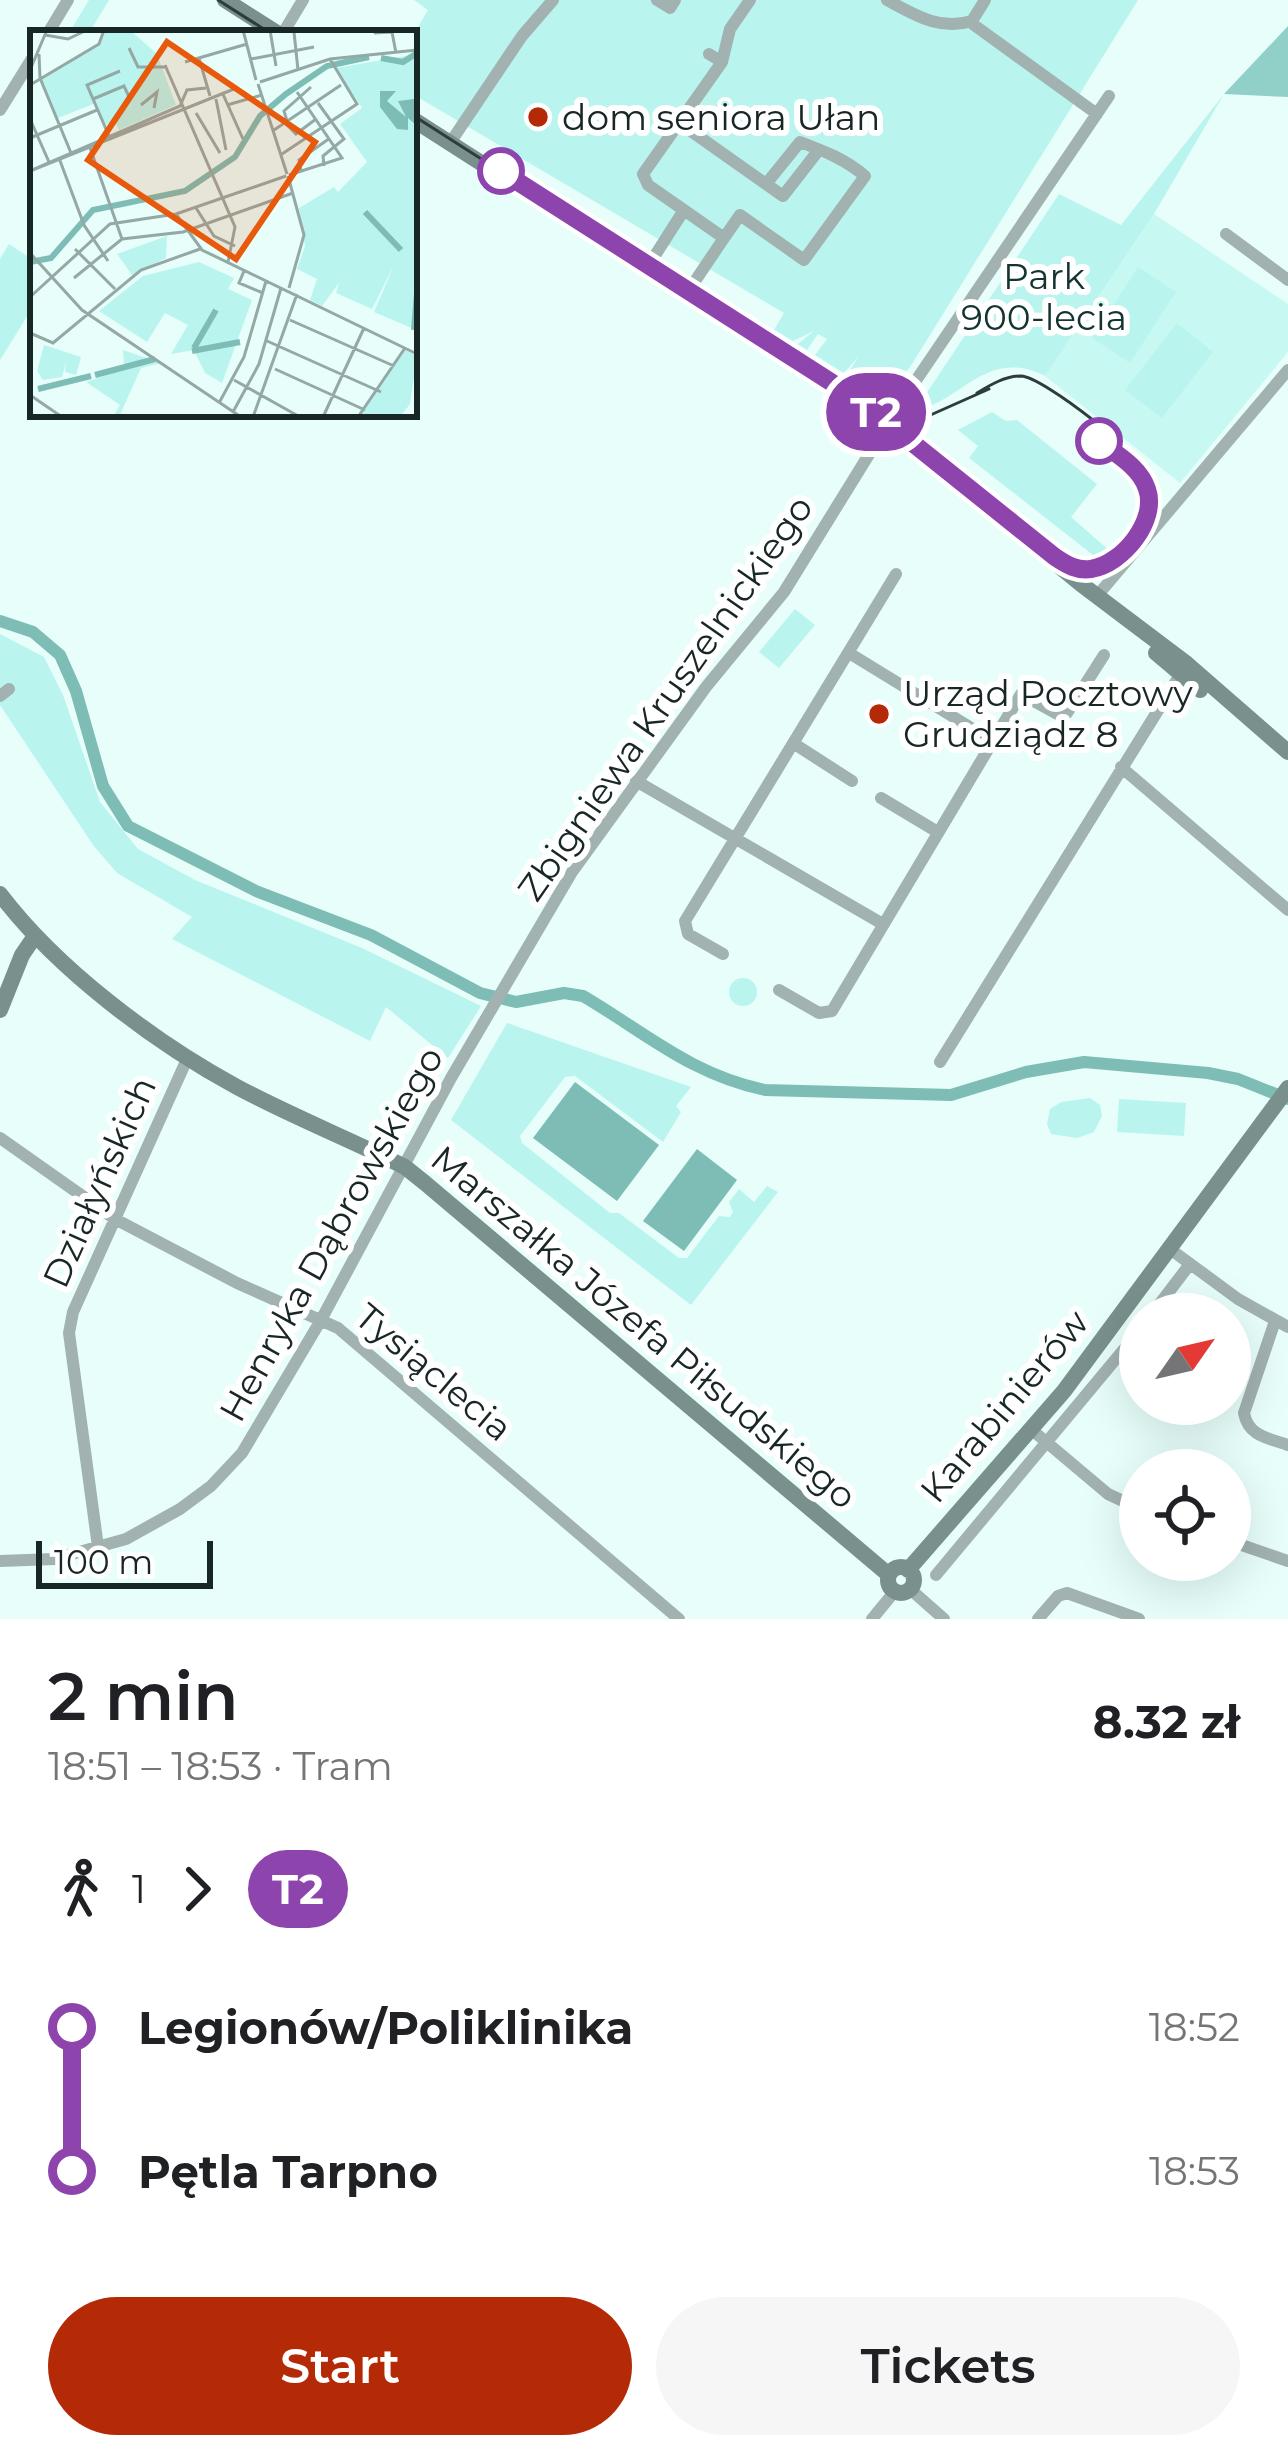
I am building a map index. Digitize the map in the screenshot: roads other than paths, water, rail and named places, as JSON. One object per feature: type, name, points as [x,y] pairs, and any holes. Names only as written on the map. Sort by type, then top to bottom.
[{"type":"main road","points":[[225,0],[275,30]]},
{"type":"main road","points":[[417,122],[887,425],[1124,617],[1130,630],[1282,746]]},
{"type":"main road","name":"Marszałka Józefa Piłsudskiego","points":[[0,894],[35,936],[188,1057],[234,1085],[404,1167],[900,1581]]},
{"type":"main road","points":[[0,1010],[22,955],[35,936]]},
{"type":"main road","name":"Karabinierów","points":[[900,1581],[1032,1430],[1287,1089]]},
{"type":"street","points":[[50,30],[68,0]]},
{"type":"street","points":[[282,30],[303,0]]},
{"type":"street","points":[[450,143],[522,36],[553,0]]},
{"type":"street","points":[[657,0],[672,4]]},
{"type":"street","points":[[724,238],[643,178],[722,62],[730,29],[750,0]]},
{"type":"street","points":[[887,0],[938,23],[958,25],[971,21],[986,0]]},
{"type":"street","points":[[971,21],[1097,114]]},
{"type":"street","points":[[709,54],[722,62]]},
{"type":"street","points":[[0,110],[30,62]]},
{"type":"street","name":"Zbigniewa Kruszelnickiego","points":[[493,1007],[572,872],[706,687],[794,578],[887,425],[1109,96]]},
{"type":"street","points":[[681,124],[783,196],[818,152]]},
{"type":"street","points":[[687,293],[740,215],[804,260],[865,176],[842,157],[818,152],[805,142],[797,144],[766,184]]},
{"type":"street","points":[[647,268],[684,210]]},
{"type":"street","points":[[1226,234],[1288,280]]},
{"type":"street","points":[[1097,596],[1288,370]]},
{"type":"street","points":[[723,954],[688,934],[685,921],[896,574]]},
{"type":"street","points":[[849,653],[991,740]]},
{"type":"street","points":[[779,990],[827,1015],[1021,694],[1061,716],[1104,655]]},
{"type":"street","points":[[940,1062],[1184,669]]},
{"type":"street","points":[[793,742],[853,781]]},
{"type":"street","points":[[1121,766],[1288,910]]},
{"type":"street","points":[[636,781],[881,923]]},
{"type":"street","points":[[881,798],[936,831]]},
{"type":"street","name":"Henryka Dąbrowskiego","points":[[0,1566],[98,1547],[155,1524],[211,1486],[256,1433],[493,1007]]},
{"type":"street","name":"Działyńskich","points":[[98,1547],[69,1334],[73,1312],[188,1057]]},
{"type":"street","name":"Tysiąclecia","points":[[0,1138],[115,1219],[237,1283],[321,1320],[359,1345],[679,1619]]},
{"type":"street","points":[[1170,1249],[1284,1324],[1244,1413],[1253,1432],[1288,1445]]},
{"type":"street","points":[[1168,1293],[1190,1264]]},
{"type":"street","points":[[936,1575],[1119,1356]]},
{"type":"street","points":[[1032,1430],[1119,1498]]},
{"type":"street","points":[[1251,1549],[1288,1562]]},
{"type":"street","name":"Karabinierów","points":[[872,1619],[900,1581]]},
{"type":"street","name":"Marszałka Józefa Piłsudskiego","points":[[900,1581],[944,1619]]},
{"type":"street","points":[[1038,1619],[1058,1596],[1067,1593],[1139,1619]]},
{"type":"waterway","points":[[0,621],[33,632],[60,655],[76,691],[103,786],[128,826],[256,891],[371,935],[480,993],[516,1002],[564,993],[583,996],[691,1063],[765,1090],[951,1095],[1026,1072],[1084,1062],[1208,1073],[1288,1099]]},
{"type":"tram line","points":[[218,0],[265,30]]},
{"type":"tram line","points":[[417,118],[859,400],[1069,566],[1102,563],[1132,543],[1151,513],[1154,496],[1152,479],[1132,454],[1071,403],[1033,380],[1009,378],[977,393]]},
{"type":"tram line","name":"T2","points":[[501,171],[859,400],[1055,557],[1080,569],[1112,561],[1144,525],[1149,509],[1142,479],[1099,441]]},
{"type":"tram line","points":[[883,420],[917,421],[989,389]]},
{"type":"place","name":"dom seniora Ułan","points":[[538,117]]},
{"type":"place","name":"Urząd Pocztowy Grudziądz 8","points":[[879,714]]},
{"type":"park label","name":"Park 900-lecia","points":[[1044,296]]}]
